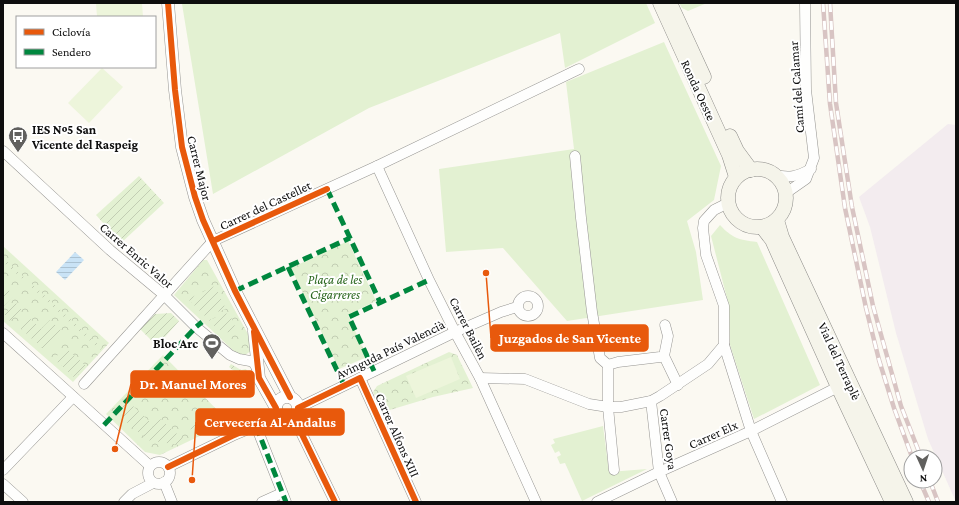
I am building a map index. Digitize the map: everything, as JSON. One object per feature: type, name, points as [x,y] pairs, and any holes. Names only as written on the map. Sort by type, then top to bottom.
[{"type":"main road","name":"Ronda Oeste","points":[[660,3],[728,155],[736,177]]},
{"type":"main road","name":"Ronda Oeste","points":[[670,3],[737,151],[751,170]]},
{"type":"main road","points":[[761,169],[771,172],[779,179],[786,194],[786,205],[777,220],[762,227],[751,227],[740,222],[732,214],[728,203],[729,189],[736,177],[743,172],[751,170],[761,169]]},
{"type":"main road","name":"Vial del Terraplè","points":[[777,220],[782,236],[906,502]]},
{"type":"main road","name":"Vial del Terraplè","points":[[762,227],[772,240],[838,387],[892,502]]},
{"type":"street","name":"Carrer Major","points":[[168,3],[174,90],[182,147],[203,220],[235,291],[290,397]]},
{"type":"street","name":"Camí del Calamar","points":[[805,3],[806,90],[814,158],[811,169]]},
{"type":"street","name":"Carrer del Castellet","points":[[213,241],[377,166],[579,68]]},
{"type":"street","name":"Carrer Enric Valor","points":[[3,151],[110,250],[164,295],[196,327],[230,355],[238,359],[254,363],[258,370]]},
{"type":"street","points":[[575,156],[592,312],[600,358],[608,365],[608,407],[614,470]]},
{"type":"street","name":"Carrer Bailèn","points":[[377,166],[455,332],[480,378],[536,502]]},
{"type":"street","points":[[774,175],[786,177],[797,176],[811,169]]},
{"type":"street","points":[[786,194],[806,179],[811,169]]},
{"type":"street","points":[[728,203],[714,210],[704,221],[703,228],[706,255],[724,306],[724,345],[751,431],[782,502]]},
{"type":"street","points":[[84,384],[213,241]]},
{"type":"street","name":"Avinguda País Valencià","points":[[296,412],[360,378],[455,332],[501,312],[517,307]]},
{"type":"street","points":[[665,324],[668,336],[664,356],[678,385]]},
{"type":"street","name":"Carrer Major","points":[[254,326],[259,378],[277,412]]},
{"type":"street","points":[[3,333],[150,466]]},
{"type":"street","points":[[480,378],[525,379],[589,404],[608,407],[621,406],[651,401],[678,385],[708,364],[724,345]]},
{"type":"street","points":[[608,365],[618,362],[664,356]]},
{"type":"street","name":"Carrer Alfons XIII","points":[[360,378],[416,502]]},
{"type":"street","name":"Carrer Elx","points":[[597,502],[659,472],[751,431],[838,387]]},
{"type":"street","points":[[3,470],[73,396]]},
{"type":"street","points":[[296,412],[287,419],[277,412],[276,404],[279,400],[285,397],[290,397],[297,403],[296,412],[335,502]]},
{"type":"street","name":"Carrer Goya","points":[[651,401],[659,472],[672,502]]},
{"type":"street","points":[[168,467],[256,426],[277,412]]},
{"type":"street","points":[[256,426],[284,498],[262,502]]},
{"type":"street","points":[[124,502],[132,494],[159,482],[169,476],[168,467],[161,462],[153,463],[150,466],[148,474],[149,478],[159,482],[172,502]]},
{"type":"street","points":[[3,484],[23,502]]},
{"type":"shaded area","points":[[948,124],[956,125],[956,502],[943,473],[943,449],[932,449],[928,439],[896,333],[870,227],[859,197]]},
{"type":"green space","points":[[96,3],[142,3],[143,16],[97,16]]},
{"type":"green space","points":[[646,3],[655,23],[565,68],[560,33],[369,108],[213,194],[182,4]]},
{"type":"green space","points":[[679,3],[707,3],[688,11],[682,8]]},
{"type":"green space","points":[[664,42],[721,166],[714,200],[687,221],[696,252],[703,300],[567,321],[503,248],[446,252],[439,169],[574,149],[566,82]]},
{"type":"green space","points":[[102,68],[123,87],[89,123],[68,103]]},
{"type":"green space","points":[[139,176],[164,203],[121,243],[96,215]]},
{"type":"green space","points":[[720,225],[736,238],[757,242],[820,385],[754,419],[730,345],[729,306],[711,236]]},
{"type":"green space","name":"Plaça de les Cigarreres","points":[[348,241],[376,301],[348,315],[367,357],[339,369],[291,268]]},
{"type":"green space","points":[[3,246],[109,343],[73,382],[3,321]]},
{"type":"green space","points":[[3,258],[27,280],[26,282],[3,262]]},
{"type":"green space","points":[[203,260],[207,260],[253,343],[251,351],[245,355],[237,354],[174,295]]},
{"type":"green space","points":[[31,283],[102,348],[100,350],[29,285]]},
{"type":"green space","points":[[3,285],[14,295],[3,307]]},
{"type":"green space","points":[[215,286],[226,309],[205,316],[188,299]]},
{"type":"green space","points":[[16,303],[22,310],[10,321],[4,314]]},
{"type":"green space","points":[[171,313],[179,321],[157,346],[140,329],[155,314]]},
{"type":"green space","points":[[228,313],[235,324],[233,331],[222,331],[209,320]]},
{"type":"green space","points":[[27,316],[41,329],[50,320],[64,333],[47,352],[18,326]]},
{"type":"green space","points":[[65,347],[86,366],[75,378],[54,359]]},
{"type":"green space","points":[[449,352],[457,355],[473,388],[433,397],[383,412],[373,392],[377,386]]},
{"type":"green space","points":[[163,355],[229,422],[160,455],[145,452],[106,414]]},
{"type":"green space","points":[[451,357],[460,379],[416,398],[406,376]]},
{"type":"green space","points":[[231,364],[241,370],[246,369],[252,380],[248,382],[229,367]]},
{"type":"green space","points":[[140,382],[148,389],[133,406],[150,422],[139,433],[113,410]]},
{"type":"green space","points":[[198,417],[206,424],[197,435],[188,427]]},
{"type":"green space","points":[[160,419],[185,441],[179,445],[147,440],[143,436]]},
{"type":"green space","points":[[603,426],[609,472],[647,469],[582,501],[565,463],[560,464],[557,457],[561,455],[559,451],[555,453],[551,445],[555,443],[553,439]]},
{"type":"water","points":[[75,252],[84,260],[65,280],[56,272]]},
{"type":"railway","points":[[823,3],[830,104],[845,208],[866,308],[879,360],[909,449]]},
{"type":"railway","points":[[830,3],[836,103],[852,207],[873,306],[901,406],[918,449]]},
{"type":"railway","points":[[923,489],[929,502]]},
{"type":"railway","points":[[933,489],[938,502]]},
{"type":"marked path","points":[[327,189],[380,302]]},
{"type":"marked path","points":[[235,291],[350,238]]},
{"type":"marked path","points":[[288,267],[344,385]]},
{"type":"marked path","points":[[374,371],[349,317],[429,280]]},
{"type":"marked path","points":[[104,425],[202,322]]},
{"type":"marked path","points":[[256,426],[286,502]]},
{"type":"cycle path","points":[[168,3],[175,90],[182,147],[195,197],[203,220],[235,291],[290,397]]},
{"type":"cycle path","points":[[213,241],[327,189]]},
{"type":"cycle path","points":[[254,332],[259,378],[276,408]]},
{"type":"cycle path","points":[[298,408],[360,378],[416,502]]},
{"type":"cycle path","points":[[168,467],[232,436],[279,416]]},
{"type":"cycle path","points":[[293,416],[335,502]]},
{"type":"place","name":"IES Nº5 San Vicente del Raspeig","points":[[18,153]]},
{"type":"place","name":"Juzgados de San Vicente","points":[[486,273]]},
{"type":"place","name":"Bloc Arc","points":[[212,360]]},
{"type":"place","name":"Dr. Manuel Mores","points":[[115,449]]},
{"type":"place","name":"Cervecería Al-Andalus","points":[[192,480]]}]
